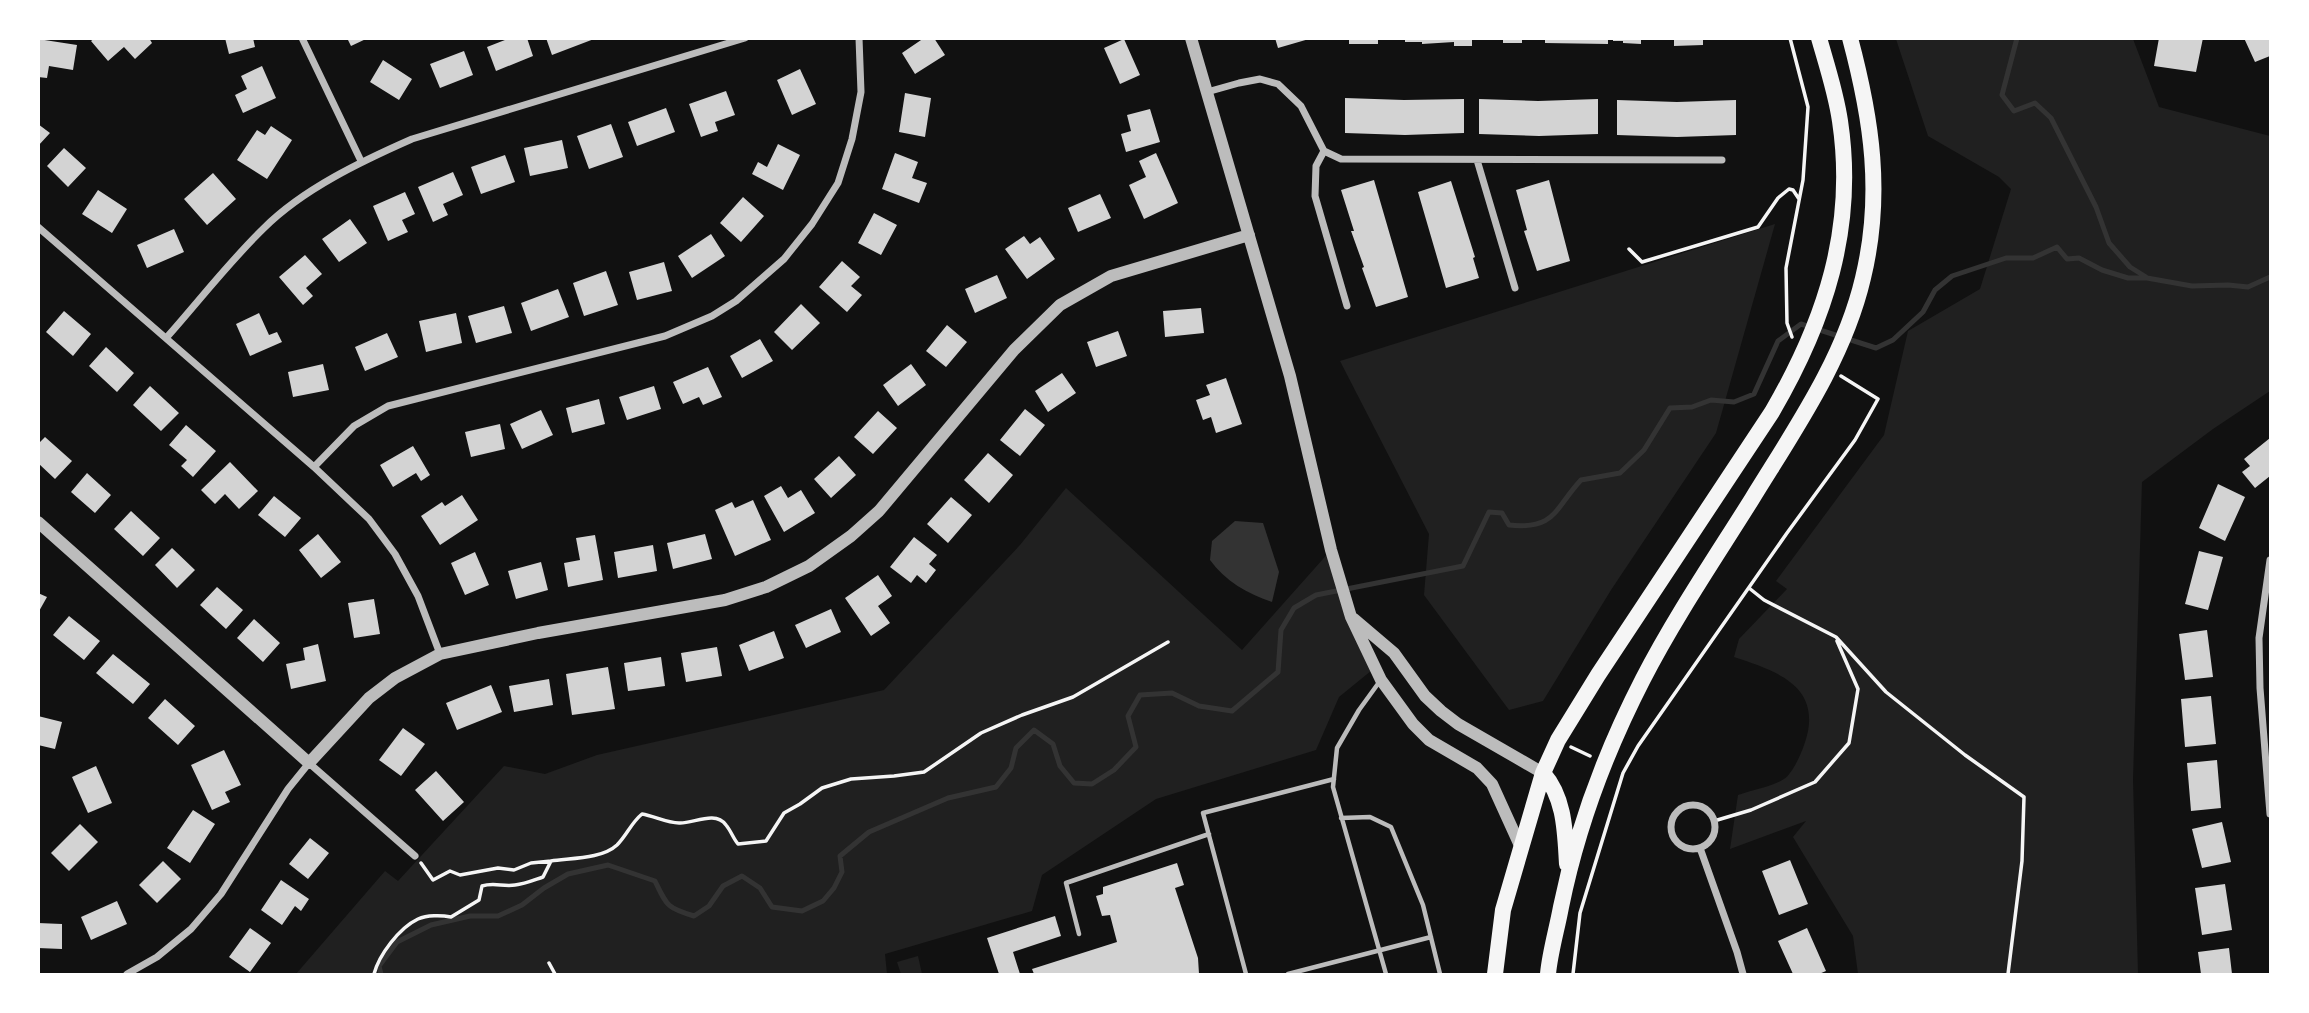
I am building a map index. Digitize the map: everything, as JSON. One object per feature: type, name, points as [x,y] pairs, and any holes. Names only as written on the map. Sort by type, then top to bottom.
[{"type":"main road","points":[[1495,975],[1503,911],[1544,773],[1558,740],[1791,380],[1828,292],[1839,247],[1844,171],[1840,120],[1819,38]]},
{"type":"main road","points":[[1548,975],[1568,873],[1594,791],[1616,736],[1644,678],[1816,395],[1837,351],[1863,279],[1874,180],[1870,120],[1850,38]]},
{"type":"main road","points":[[1544,773],[1553,784],[1562,814],[1568,873]]},
{"type":"street","points":[[302,38],[360,161]]},
{"type":"street","points":[[167,337],[265,226],[360,161],[412,139],[745,38]]},
{"type":"street","points":[[314,467],[354,426],[388,406],[665,337],[712,316],[736,301],[783,259],[812,224],[838,183],[852,139],[860,92],[859,38]]},
{"type":"street","points":[[1191,38],[1290,376],[1331,550],[1351,617],[1381,680],[1397,705],[1429,740],[1477,768],[1492,784],[1504,806],[1521,850]]},
{"type":"street","points":[[1207,93],[1260,79],[1278,84],[1301,106],[1324,151],[1341,159],[1722,160]]},
{"type":"street","points":[[1324,151],[1316,166],[1315,196],[1347,306]]},
{"type":"street","points":[[1477,160],[1515,288]]},
{"type":"street","points":[[38,227],[167,337],[369,519],[395,554],[418,596],[440,654]]},
{"type":"street","points":[[127,975],[157,957],[191,929],[221,894],[288,789],[309,763],[369,698],[395,678],[440,654],[538,633],[725,600],[766,587],[808,566],[851,536],[879,511],[1013,350],[1060,304],[1111,276],[1249,236]]},
{"type":"street","points":[[38,522],[415,856]]},
{"type":"street","points":[[2270,560],[2259,638],[2260,688],[2270,814]]},
{"type":"street","points":[[1351,617],[1394,653],[1425,696],[1458,724],[1544,773]]},
{"type":"street","points":[[1694,804],[1709,810],[1714,821],[1715,832],[1712,839],[1700,848],[1692,849],[1677,843],[1671,829],[1674,814],[1686,805],[1694,804]]},
{"type":"street","points":[[1700,848],[1743,975]]},
{"type":"lane","points":[[1381,680],[1359,710],[1337,748],[1333,787],[1388,975]]},
{"type":"lane","points":[[1246,975],[1203,813],[1334,779]]},
{"type":"lane","points":[[1340,818],[1370,817],[1391,827],[1423,905],[1440,975]]},
{"type":"lane","points":[[1079,934],[1066,883],[1209,834]]},
{"type":"lane","points":[[1288,975],[1431,937]]},
{"type":"path","points":[[1790,38],[1808,107],[1803,180],[1786,268],[1787,323],[1794,342]]},
{"type":"path","points":[[1629,249],[1643,262],[1759,227],[1778,198],[1789,189],[1793,190],[1800,200]]},
{"type":"path","points":[[1573,975],[1580,913],[1623,773],[1638,746],[1855,440],[1878,398],[1838,374]]},
{"type":"path","points":[[1749,588],[1764,600],[1836,636],[1886,692],[1965,755],[2024,797],[2022,861],[2008,975]]},
{"type":"path","points":[[1714,821],[1751,810],[1815,782],[1849,743],[1858,689],[1836,636]]},
{"type":"path","points":[[415,856],[433,880],[450,871],[460,875],[498,867],[514,870],[531,863],[608,852],[618,845],[632,822],[642,814],[682,824],[692,820],[717,819],[726,824],[730,835],[738,844],[766,841],[784,813],[821,788],[850,779],[924,772],[981,733],[1073,697],[1168,642]]},
{"type":"path","points":[[1570,747],[1595,758]]},
{"type":"path","points":[[374,975],[380,956],[399,935],[419,919],[441,915],[451,917],[479,900],[482,886],[492,882],[502,886],[515,885],[543,877],[551,861]]},
{"type":"path","points":[[549,963],[555,975]]},
{"type":"shaded area","points":[[1896,39],[2133,39],[2159,107],[2270,136],[2270,391],[2142,482],[2133,779],[2138,974],[1858,974],[1853,936],[1793,837],[1806,821],[1730,849],[1738,795],[1787,777],[1800,756],[1809,727],[1808,711],[1803,697],[1794,686],[1767,669],[1734,657],[1739,639],[1787,589],[1776,581],[1884,435],[1908,331],[1980,289],[2011,189],[1999,177],[1928,136]]},
{"type":"shaded area","points":[[1775,224],[1716,433],[1611,590],[1543,701],[1509,710],[1424,595],[1429,534],[1340,361]]},
{"type":"shaded area","points":[[1066,488],[1242,650],[1331,550],[1351,617],[1377,666],[1339,697],[1316,750],[1156,799],[1042,875],[1032,911],[885,954],[887,974],[296,974],[385,871],[398,881],[504,766],[545,774],[597,755],[884,690],[1020,545]]},
{"type":"shaded area","points":[[1235,521],[1263,523],[1279,572],[1272,602],[1238,586],[1210,560],[1212,541]]},
{"type":"shaded area","points":[[918,956],[922,974],[901,974],[897,962]]},
{"type":"building","points":[[95,38],[149,38],[152,43],[135,59],[124,47],[108,61],[91,41]]},
{"type":"building","points":[[225,38],[253,38],[255,47],[229,54]]},
{"type":"building","points":[[347,38],[368,38],[351,46]]},
{"type":"building","points":[[510,38],[527,38],[533,56],[496,71],[487,47]]},
{"type":"building","points":[[546,38],[594,38],[594,39],[552,55]]},
{"type":"building","points":[[924,38],[934,38],[945,55],[915,74],[902,53]]},
{"type":"building","points":[[1275,38],[1309,38],[1309,39],[1278,48]]},
{"type":"building","points":[[1349,38],[1378,38],[1378,44],[1349,44]]},
{"type":"building","points":[[1405,38],[1472,38],[1472,46],[1454,46],[1454,42],[1405,42]]},
{"type":"building","points":[[1503,38],[1522,38],[1522,43],[1503,43]]},
{"type":"building","points":[[1545,38],[1608,38],[1608,44],[1545,43]]},
{"type":"building","points":[[1613,38],[1641,38],[1641,44],[1613,41]]},
{"type":"building","points":[[1674,38],[1703,38],[1703,45],[1674,46]]},
{"type":"building","points":[[2159,38],[2203,38],[2196,72],[2154,66]]},
{"type":"building","points":[[2244,38],[2270,38],[2270,56],[2255,62]]},
{"type":"building","points":[[38,39],[77,45],[73,70],[49,66],[47,78],[38,77]]},
{"type":"building","points":[[1124,39],[1140,75],[1120,84],[1104,48]]},
{"type":"building","points":[[464,51],[473,75],[440,88],[430,64]]},
{"type":"building","points":[[383,60],[412,79],[399,100],[370,82]]},
{"type":"building","points":[[262,66],[276,98],[243,113],[235,95],[247,89],[241,76]]},
{"type":"building","points":[[800,69],[816,104],[792,115],[777,80]]},
{"type":"building","points":[[726,91],[735,115],[715,122],[718,131],[701,137],[689,104]]},
{"type":"building","points":[[905,93],[931,98],[925,137],[899,132]]},
{"type":"building","points":[[1345,98],[1464,99],[1464,133],[1345,133]]},
{"type":"building","points":[[1479,99],[1598,99],[1598,134],[1479,134]]},
{"type":"building","points":[[1617,100],[1736,100],[1736,135],[1617,135]]},
{"type":"building","points":[[666,108],[675,132],[637,146],[628,122]]},
{"type":"building","points":[[1150,109],[1160,142],[1126,152],[1121,134],[1131,131],[1127,115]]},
{"type":"building","points":[[38,124],[50,133],[38,146]]},
{"type":"building","points":[[611,124],[623,157],[589,169],[577,136]]},
{"type":"building","points":[[271,126],[292,140],[267,179],[237,160],[257,130],[265,135]]},
{"type":"building","points":[[562,140],[568,168],[530,176],[524,148]]},
{"type":"building","points":[[778,144],[800,155],[783,190],[752,174],[758,162],[767,167]]},
{"type":"building","points":[[64,148],[86,168],[68,187],[47,166]]},
{"type":"building","points":[[895,153],[918,162],[912,178],[927,183],[919,203],[882,189]]},
{"type":"building","points":[[1156,153],[1178,203],[1144,219],[1129,185],[1146,177],[1139,161]]},
{"type":"building","points":[[505,155],[515,182],[481,194],[471,167]]},
{"type":"building","points":[[453,172],[463,195],[443,204],[448,215],[433,222],[418,187]]},
{"type":"building","points":[[213,173],[236,199],[207,225],[184,199]]},
{"type":"building","points":[[1374,180],[1408,297],[1376,307],[1362,268],[1364,267],[1351,231],[1354,231],[1341,190]]},
{"type":"building","points":[[1549,180],[1570,261],[1537,271],[1524,231],[1527,230],[1516,190]]},
{"type":"building","points":[[1451,181],[1479,278],[1446,288],[1418,192]]},
{"type":"building","points":[[98,190],[127,209],[112,233],[82,214]]},
{"type":"building","points":[[405,192],[415,214],[402,220],[408,232],[388,241],[373,206]]},
{"type":"building","points":[[1100,194],[1111,218],[1078,232],[1068,208]]},
{"type":"building","points":[[743,197],[764,216],[741,242],[720,223]]},
{"type":"building","points":[[874,213],[897,225],[881,255],[858,243]]},
{"type":"building","points":[[350,219],[367,243],[339,262],[322,239]]},
{"type":"building","points":[[174,229],[184,252],[147,268],[137,245]]},
{"type":"building","points":[[711,234],[725,256],[692,278],[678,256]]},
{"type":"building","points":[[1024,236],[1030,244],[1040,237],[1055,259],[1027,279],[1005,249]]},
{"type":"building","points":[[305,255],[322,274],[306,288],[313,296],[303,305],[279,277]]},
{"type":"building","points":[[842,261],[860,277],[851,286],[862,295],[847,312],[819,287]]},
{"type":"building","points":[[664,262],[672,291],[637,300],[629,272]]},
{"type":"building","points":[[606,271],[618,305],[584,316],[573,283]]},
{"type":"building","points":[[997,275],[1007,298],[975,313],[965,289]]},
{"type":"building","points":[[558,289],[569,317],[531,331],[521,303]]},
{"type":"building","points":[[801,304],[820,323],[792,350],[774,332]]},
{"type":"building","points":[[504,306],[512,333],[476,343],[468,316]]},
{"type":"building","points":[[1201,308],[1204,333],[1165,337],[1163,311]]},
{"type":"building","points":[[64,311],[91,334],[73,356],[46,332]]},
{"type":"building","points":[[259,313],[269,335],[277,332],[282,342],[250,356],[236,324]]},
{"type":"building","points":[[456,313],[462,343],[426,352],[419,321]]},
{"type":"building","points":[[947,325],[967,342],[946,367],[926,351]]},
{"type":"building","points":[[1118,331],[1127,356],[1096,367],[1087,342]]},
{"type":"building","points":[[387,333],[398,357],[365,371],[355,347]]},
{"type":"building","points":[[760,339],[773,361],[742,378],[730,356]]},
{"type":"building","points":[[106,347],[134,373],[117,392],[89,366]]},
{"type":"building","points":[[323,364],[329,390],[293,397],[288,372]]},
{"type":"building","points":[[911,364],[926,385],[898,406],[883,385]]},
{"type":"building","points":[[708,367],[722,397],[703,405],[699,397],[683,404],[673,382]]},
{"type":"building","points":[[1062,373],[1076,393],[1048,412],[1035,391]]},
{"type":"building","points":[[1226,378],[1242,424],[1216,433],[1211,417],[1203,420],[1196,400],[1210,395],[1206,385]]},
{"type":"building","points":[[150,386],[179,413],[161,431],[133,405]]},
{"type":"building","points":[[654,386],[661,409],[627,420],[619,397]]},
{"type":"building","points":[[599,399],[605,424],[572,433],[566,408]]},
{"type":"building","points":[[1025,409],[1045,425],[1020,456],[1000,440]]},
{"type":"building","points":[[541,410],[553,435],[522,449],[510,424]]},
{"type":"building","points":[[878,411],[897,428],[873,454],[854,437]]},
{"type":"building","points":[[500,424],[505,449],[471,457],[465,432]]},
{"type":"building","points":[[186,425],[216,451],[193,477],[181,466],[187,460],[169,445]]},
{"type":"building","points":[[45,437],[72,461],[55,479],[38,463],[38,444]]},
{"type":"building","points":[[2270,438],[2270,476],[2255,488],[2242,472],[2250,466],[2244,459]]},
{"type":"building","points":[[413,446],[430,475],[421,481],[416,473],[393,487],[380,465]]},
{"type":"building","points":[[988,453],[1013,475],[989,503],[964,480]]},
{"type":"building","points":[[839,456],[856,475],[831,498],[814,479]]},
{"type":"building","points":[[230,462],[258,491],[239,509],[225,494],[215,504],[201,490]]},
{"type":"building","points":[[87,473],[111,495],[95,513],[71,492]]},
{"type":"building","points":[[2218,484],[2245,497],[2225,541],[2199,528]]},
{"type":"building","points":[[781,486],[788,498],[801,490],[815,513],[784,532],[764,496]]},
{"type":"building","points":[[462,495],[478,520],[440,545],[421,516],[442,502],[445,506]]},
{"type":"building","points":[[274,496],[301,518],[285,537],[258,515]]},
{"type":"building","points":[[951,497],[972,515],[948,543],[927,524]]},
{"type":"building","points":[[753,500],[771,540],[735,556],[715,510],[732,502],[735,508]]},
{"type":"building","points":[[131,511],[160,538],[143,556],[114,529]]},
{"type":"building","points":[[318,534],[341,562],[321,578],[299,550]]},
{"type":"building","points":[[705,534],[712,559],[673,569],[667,543]]},
{"type":"building","points":[[595,535],[603,580],[568,587],[564,563],[580,560],[576,538]]},
{"type":"building","points":[[914,537],[937,555],[929,564],[936,570],[926,583],[917,575],[911,583],[890,567]]},
{"type":"building","points":[[653,545],[657,571],[618,578],[614,552]]},
{"type":"building","points":[[172,548],[195,570],[177,588],[155,565]]},
{"type":"building","points":[[2199,551],[2223,557],[2208,610],[2185,604]]},
{"type":"building","points":[[475,552],[489,585],[465,595],[451,563]]},
{"type":"building","points":[[541,562],[548,590],[516,599],[508,571]]},
{"type":"building","points":[[878,575],[892,596],[878,606],[890,623],[871,636],[845,598]]},
{"type":"building","points":[[217,587],[243,610],[226,629],[200,605]]},
{"type":"building","points":[[38,593],[47,597],[38,613]]},
{"type":"building","points":[[374,599],[380,634],[354,638],[348,603]]},
{"type":"building","points":[[831,609],[841,632],[806,648],[795,625]]},
{"type":"building","points":[[69,616],[100,641],[84,660],[53,635]]},
{"type":"building","points":[[254,619],[280,643],[263,662],[237,638]]},
{"type":"building","points":[[2207,630],[2213,677],[2185,680],[2179,634]]},
{"type":"building","points":[[774,631],[784,658],[749,671],[739,645]]},
{"type":"building","points":[[318,644],[326,681],[291,689],[286,664],[305,660],[303,648]]},
{"type":"building","points":[[717,647],[722,676],[686,682],[681,653]]},
{"type":"building","points":[[113,654],[150,684],[133,704],[96,673]]},
{"type":"building","points":[[661,657],[665,686],[628,691],[624,663]]},
{"type":"building","points":[[608,667],[615,709],[572,715],[566,674]]},
{"type":"building","points":[[549,679],[553,705],[514,712],[509,686]]},
{"type":"building","points":[[491,685],[502,712],[457,730],[446,703]]},
{"type":"building","points":[[2211,696],[2216,744],[2185,747],[2181,699]]},
{"type":"building","points":[[165,699],[195,726],[178,745],[148,718]]},
{"type":"building","points":[[38,716],[62,722],[55,749],[38,745]]},
{"type":"building","points":[[403,728],[425,744],[401,776],[379,760]]},
{"type":"building","points":[[224,750],[241,785],[225,792],[230,802],[212,810],[191,765]]},
{"type":"building","points":[[2217,760],[2221,808],[2191,811],[2187,763]]},
{"type":"building","points":[[96,766],[112,803],[88,813],[72,777]]},
{"type":"building","points":[[436,771],[464,802],[443,821],[415,790]]},
{"type":"building","points":[[193,810],[215,824],[190,863],[167,848]]},
{"type":"building","points":[[2222,822],[2231,862],[2202,868],[2192,829]]},
{"type":"building","points":[[80,824],[98,842],[69,871],[51,853]]},
{"type":"building","points":[[310,838],[329,853],[308,879],[289,864]]},
{"type":"building","points":[[1790,860],[1808,904],[1779,915],[1762,871]]},
{"type":"building","points":[[163,861],[181,879],[157,903],[139,885]]},
{"type":"building","points":[[1177,863],[1184,885],[1175,888],[1198,958],[1199,974],[1034,974],[1032,969],[1117,942],[1110,915],[1102,916],[1096,896],[1103,894],[1103,887]]},
{"type":"building","points":[[281,880],[309,899],[301,911],[295,906],[282,925],[261,910]]},
{"type":"building","points":[[2225,884],[2232,930],[2202,935],[2195,888]]},
{"type":"building","points":[[117,901],[127,924],[91,940],[81,917]]},
{"type":"building","points":[[1055,916],[1061,936],[1013,952],[1020,974],[999,974],[987,938]]},
{"type":"building","points":[[38,923],[62,924],[62,949],[38,948]]},
{"type":"building","points":[[250,928],[271,943],[250,972],[229,957]]},
{"type":"building","points":[[1807,928],[1826,971],[1819,974],[1793,974],[1778,941]]},
{"type":"building","points":[[2229,948],[2232,974],[2201,974],[2198,952]]},
{"type":"waterway","points":[[2017,38],[2002,95],[2014,111],[2035,103],[2051,118],[2096,207],[2109,243],[2130,267],[2146,277]]},
{"type":"waterway","points":[[381,974],[379,966],[397,942],[431,925],[470,916],[498,916],[522,905],[568,874],[608,865],[655,881],[669,905],[694,916],[709,906],[723,886],[742,876],[760,888],[772,907],[802,911],[823,901],[842,872],[840,856],[869,832],[948,798],[996,787],[1011,768],[1016,748],[1034,730],[1053,744],[1060,766],[1074,783],[1092,784],[1114,770],[1136,747],[1128,716],[1140,695],[1172,693],[1199,706],[1232,711],[1278,672],[1281,630],[1294,608],[1316,595],[1463,566],[1489,512],[1502,513],[1509,525],[1524,526],[1545,521],[1581,480],[1620,473],[1644,450],[1670,408],[1692,407],[1711,400],[1734,402],[1754,394],[1778,341],[1801,324],[1876,348],[1893,340],[1923,312],[1935,290],[1952,276],[2006,258],[2033,258],[2057,247],[2067,259],[2079,258],[2102,270],[2128,278],[2147,278],[2192,286],[2248,287],[2270,277]]}]
